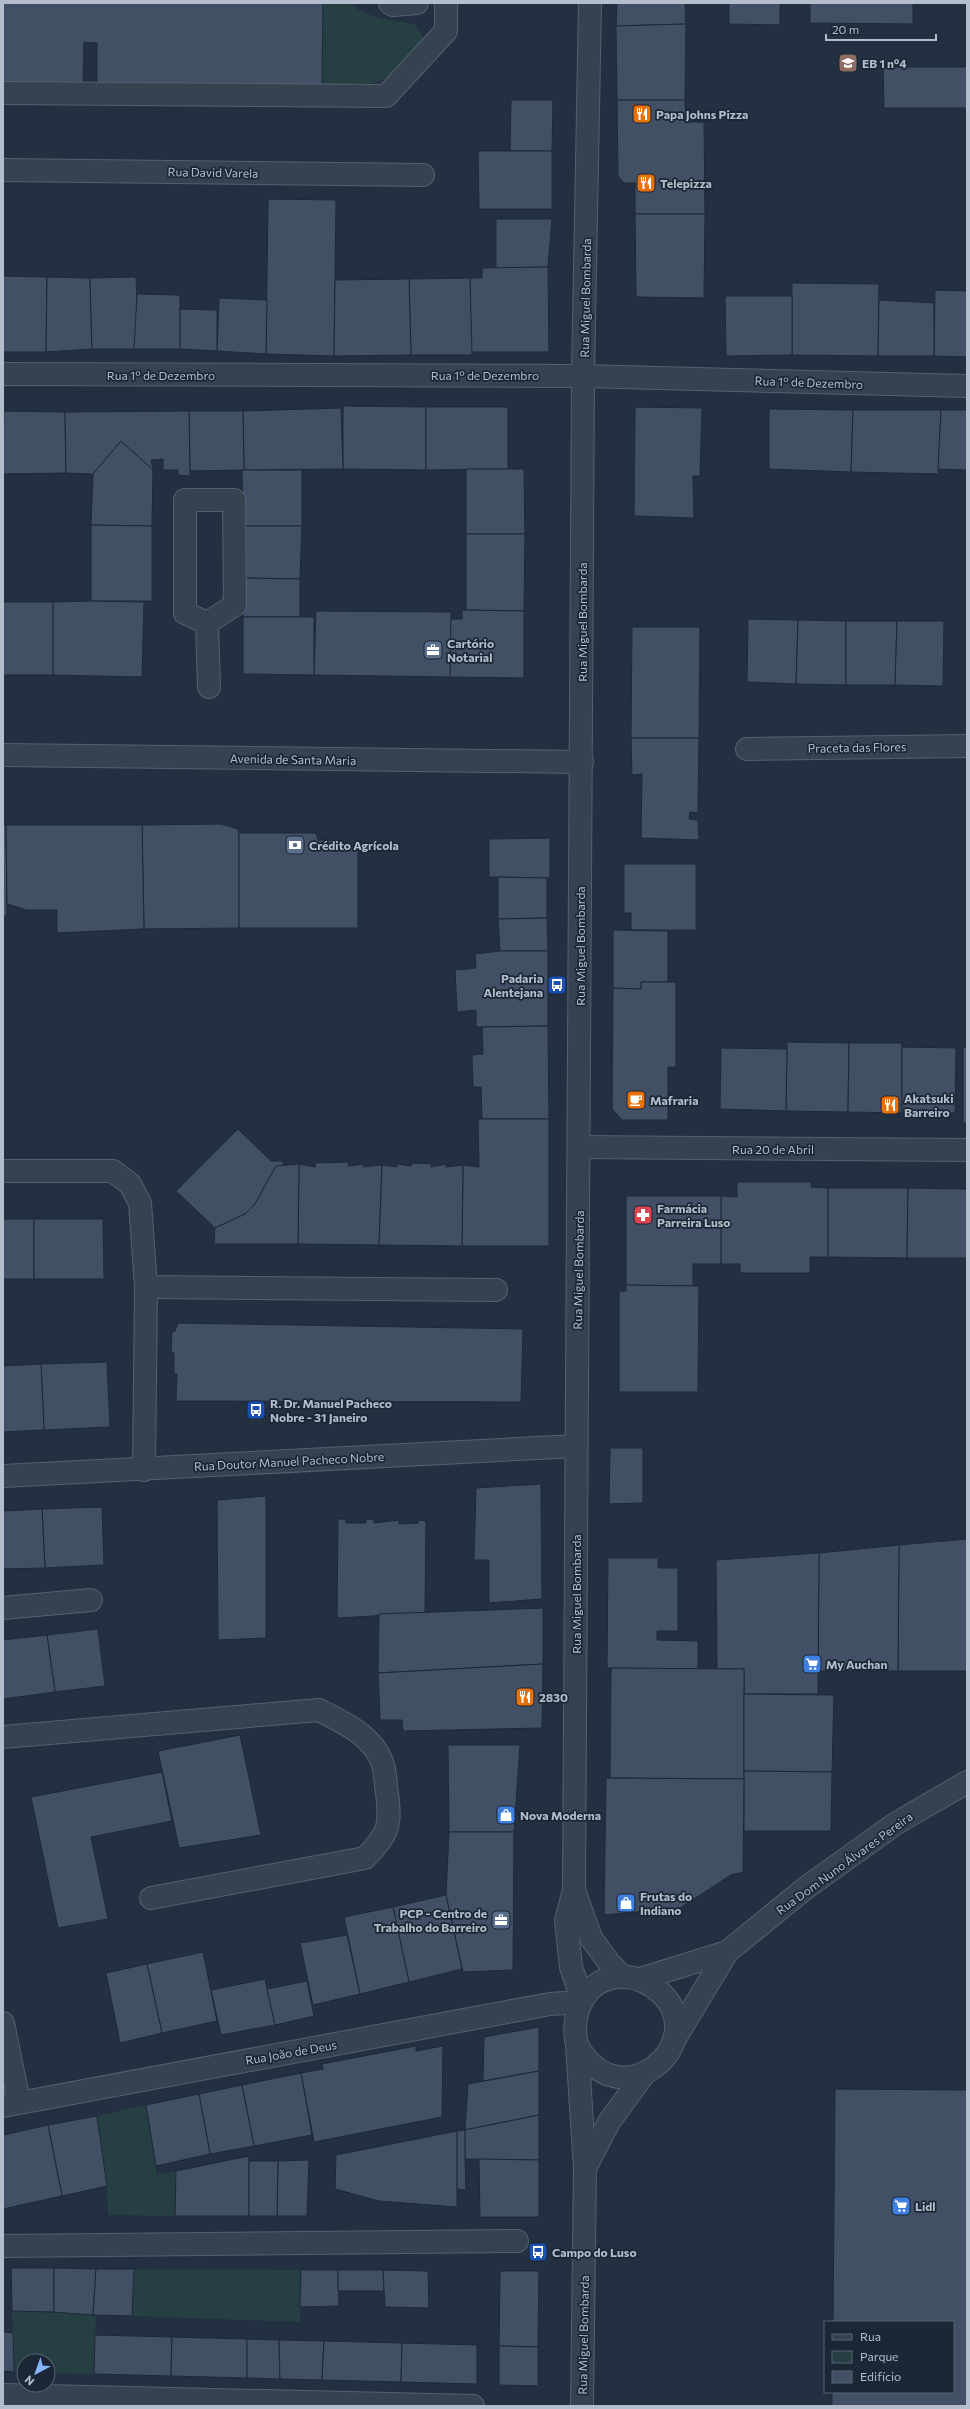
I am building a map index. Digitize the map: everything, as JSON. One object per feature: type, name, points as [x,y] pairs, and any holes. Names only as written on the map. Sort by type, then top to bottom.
[{"type":"street","points":[[390,3],[393,5],[417,3]]},
{"type":"street","points":[[3,93],[386,96],[446,31],[446,3]]},
{"type":"street","name":"Rua Miguel Bombarda","points":[[582,2406],[585,2168],[577,2045],[574,2030],[575,2014],[581,2001],[571,1967],[566,1921],[574,1890],[582,762],[583,376],[590,3]]},
{"type":"street","name":"Rua David Varela","points":[[3,170],[423,175]]},
{"type":"street","name":"Rua 1º de Dezembro","points":[[3,374],[583,376],[967,386]]},
{"type":"street","points":[[185,500],[234,500],[236,606],[207,623],[185,612],[185,500]]},
{"type":"street","points":[[207,623],[209,687]]},
{"type":"street","name":"Praceta das Flores","points":[[747,749],[967,746]]},
{"type":"street","name":"Avenida de Santa Maria","points":[[3,755],[582,762]]},
{"type":"street","name":"Rua 20 de Abril","points":[[579,1147],[967,1150]]},
{"type":"street","points":[[3,1171],[113,1171],[130,1184],[140,1203],[146,1287],[144,1470]]},
{"type":"street","points":[[146,1287],[496,1290]]},
{"type":"street","name":"Rua Doutor Manuel Pacheco Nobre","points":[[3,1476],[144,1470],[258,1461],[576,1446]]},
{"type":"street","points":[[3,1608],[91,1600]]},
{"type":"street","points":[[3,1737],[319,1710],[350,1726],[370,1743],[382,1762],[390,1818],[382,1840],[365,1858],[151,1898]]},
{"type":"street","name":"Rua Dom Nuno Álvares Pereira","points":[[673,2041],[727,1952],[807,1887],[895,1824],[967,1782]]},
{"type":"street","name":"Rua Miguel Bombarda","points":[[574,1890],[590,1938],[610,1964],[631,1978],[654,1986],[665,1998],[672,2011],[675,2026],[673,2041],[667,2054],[658,2066],[644,2074],[628,2078],[612,2077],[597,2070],[585,2060],[577,2045]]},
{"type":"street","name":"Rua Dom Nuno Álvares Pereira","points":[[631,1978],[727,1952]]},
{"type":"street","points":[[581,2001],[593,1987],[608,1980],[631,1978]]},
{"type":"street","name":"Rua João de Deus","points":[[11,2104],[550,2004],[581,2001]]},
{"type":"street","points":[[3,2024],[11,2104]]},
{"type":"street","name":"Rua Miguel Bombarda","points":[[585,2168],[609,2122],[644,2074]]},
{"type":"street","points":[[3,2246],[517,2241]]},
{"type":"street","points":[[3,2395],[473,2406]]},
{"type":"green space","points":[[323,3],[350,3],[356,8],[371,15],[388,20],[414,24],[423,37],[414,53],[394,74],[369,84],[322,88]]},
{"type":"green space","points":[[146,2105],[157,2175],[176,2171],[175,2216],[108,2215],[107,2186],[97,2116]]},
{"type":"green space","points":[[134,2269],[301,2270],[300,2322],[132,2316]]},
{"type":"green space","points":[[12,2311],[96,2314],[94,2374],[56,2373],[56,2353],[16,2353],[16,2372],[14,2372]]},
{"type":"building","points":[[3,3],[323,3],[322,88],[97,88],[97,43],[84,42],[83,89],[3,88]]},
{"type":"building","points":[[617,3],[685,3],[686,24],[616,26]]},
{"type":"building","points":[[729,3],[780,3],[780,25],[729,24]]},
{"type":"building","points":[[810,3],[913,3],[913,24],[810,23]]},
{"type":"building","points":[[686,24],[685,100],[617,100],[616,26]]},
{"type":"building","points":[[883,67],[967,67],[967,108],[884,108]]},
{"type":"building","points":[[511,100],[553,100],[552,151],[510,151]]},
{"type":"building","points":[[617,100],[685,100],[686,122],[704,122],[705,214],[635,214],[635,183],[624,183],[618,176]]},
{"type":"building","points":[[478,151],[552,151],[552,209],[479,209]]},
{"type":"building","points":[[268,199],[336,200],[334,356],[266,354]]},
{"type":"building","points":[[635,214],[705,214],[704,298],[636,297]]},
{"type":"building","points":[[496,219],[552,219],[548,267],[496,268]]},
{"type":"building","points":[[548,267],[549,352],[471,352],[470,278],[482,278],[482,268]]},
{"type":"building","points":[[3,276],[47,277],[46,352],[3,352]]},
{"type":"building","points":[[47,277],[90,278],[92,349],[46,352]]},
{"type":"building","points":[[136,277],[138,349],[92,349],[90,278]]},
{"type":"building","points":[[470,278],[472,355],[411,355],[409,279]]},
{"type":"building","points":[[409,279],[411,355],[334,356],[335,280]]},
{"type":"building","points":[[792,283],[879,284],[878,356],[792,355]]},
{"type":"building","points":[[935,290],[967,291],[967,357],[934,356]]},
{"type":"building","points":[[137,294],[180,295],[180,349],[134,349]]},
{"type":"building","points":[[725,296],[792,296],[792,355],[726,356]]},
{"type":"building","points":[[219,298],[267,300],[266,354],[217,351]]},
{"type":"building","points":[[879,300],[934,303],[934,356],[878,356]]},
{"type":"building","points":[[180,309],[217,310],[217,351],[180,349]]},
{"type":"building","points":[[343,406],[426,407],[426,470],[343,469]]},
{"type":"building","points":[[426,407],[508,407],[508,469],[426,470]]},
{"type":"building","points":[[635,407],[702,408],[700,476],[693,476],[694,518],[634,516]]},
{"type":"building","points":[[341,408],[343,469],[244,470],[243,411]]},
{"type":"building","points":[[769,409],[853,410],[851,472],[769,469]]},
{"type":"building","points":[[853,410],[941,410],[938,474],[851,472]]},
{"type":"building","points":[[941,410],[967,410],[967,470],[938,469]]},
{"type":"building","points":[[4,411],[65,412],[66,473],[3,474]]},
{"type":"building","points":[[189,411],[243,411],[244,470],[190,471]]},
{"type":"building","points":[[189,411],[190,476],[178,475],[178,470],[163,470],[163,459],[151,460],[153,470],[121,441],[93,474],[66,473],[65,412]]},
{"type":"building","points":[[121,441],[153,470],[152,526],[91,525],[93,474]]},
{"type":"building","points":[[466,469],[524,469],[525,534],[466,534]]},
{"type":"building","points":[[242,470],[302,470],[302,526],[243,526]]},
{"type":"building","points":[[91,525],[152,526],[152,601],[91,601]]},
{"type":"building","points":[[243,526],[302,526],[300,579],[243,578]]},
{"type":"building","points":[[466,534],[525,534],[524,611],[466,610]]},
{"type":"building","points":[[243,578],[300,579],[300,617],[243,617]]},
{"type":"building","points":[[3,602],[53,602],[53,675],[3,675]]},
{"type":"building","points":[[53,602],[144,602],[142,677],[53,675]]},
{"type":"building","points":[[462,610],[524,611],[524,678],[450,677],[450,619],[462,619]]},
{"type":"building","points":[[316,611],[451,612],[450,677],[314,675]]},
{"type":"building","points":[[243,617],[314,617],[314,675],[243,674]]},
{"type":"building","points":[[748,619],[798,620],[796,684],[747,682]]},
{"type":"building","points":[[798,620],[846,621],[846,685],[796,684]]},
{"type":"building","points":[[846,621],[897,621],[895,685],[846,685]]},
{"type":"building","points":[[897,621],[944,621],[943,686],[895,685]]},
{"type":"building","points":[[632,627],[700,627],[699,738],[631,738]]},
{"type":"building","points":[[631,738],[699,738],[698,813],[690,812],[689,819],[698,820],[699,840],[641,838],[642,774],[632,775]]},
{"type":"building","points":[[221,824],[238,829],[239,833],[239,928],[144,929],[142,825]]},
{"type":"building","points":[[3,825],[6,825],[7,916],[3,916]]},
{"type":"building","points":[[6,825],[142,825],[144,929],[57,933],[57,910],[27,910],[7,904]]},
{"type":"building","points":[[239,833],[316,833],[318,840],[333,840],[336,847],[358,847],[358,928],[239,928]]},
{"type":"building","points":[[550,838],[550,878],[489,877],[489,839]]},
{"type":"building","points":[[624,864],[696,864],[696,930],[631,930],[631,913],[624,913]]},
{"type":"building","points":[[498,877],[547,878],[547,918],[498,919]]},
{"type":"building","points":[[547,918],[548,951],[500,951],[498,919]]},
{"type":"building","points":[[613,930],[668,931],[668,982],[641,982],[641,989],[613,988]]},
{"type":"building","points":[[500,951],[548,951],[548,1026],[476,1027],[476,1010],[457,1012],[455,970],[476,968],[475,954]]},
{"type":"building","points":[[641,982],[676,982],[676,1067],[668,1067],[668,1120],[622,1120],[612,1109],[613,988],[641,989]]},
{"type":"building","points":[[548,1026],[549,1119],[482,1119],[481,1087],[473,1087],[472,1055],[483,1054],[482,1027]]},
{"type":"building","points":[[787,1042],[849,1043],[848,1112],[786,1111]]},
{"type":"building","points":[[849,1043],[902,1043],[902,1113],[848,1112]]},
{"type":"building","points":[[902,1047],[956,1048],[955,1113],[902,1113]]},
{"type":"building","points":[[963,1047],[967,1047],[967,1123],[963,1123]]},
{"type":"building","points":[[721,1048],[787,1049],[786,1111],[720,1109]]},
{"type":"building","points":[[478,1119],[549,1119],[549,1246],[462,1246],[463,1165],[479,1167]]},
{"type":"building","points":[[238,1129],[271,1161],[283,1161],[283,1166],[276,1166],[255,1204],[245,1214],[215,1228],[176,1191]]},
{"type":"building","points":[[349,1162],[348,1166],[365,1164],[363,1167],[382,1165],[379,1245],[298,1244],[299,1164],[315,1167],[315,1163]]},
{"type":"building","points":[[412,1163],[432,1164],[431,1167],[447,1164],[446,1167],[463,1165],[462,1246],[379,1245],[382,1165],[397,1167],[397,1164],[411,1166]]},
{"type":"building","points":[[299,1164],[298,1244],[214,1244],[215,1228],[245,1214],[255,1204],[276,1166]]},
{"type":"building","points":[[737,1182],[812,1182],[811,1187],[828,1188],[828,1257],[810,1257],[810,1273],[740,1273],[740,1264],[721,1264],[721,1196],[737,1197]]},
{"type":"building","points":[[828,1188],[908,1188],[907,1258],[828,1257]]},
{"type":"building","points":[[908,1188],[967,1189],[967,1258],[907,1258]]},
{"type":"building","points":[[626,1196],[721,1196],[721,1264],[693,1264],[693,1286],[626,1285]]},
{"type":"building","points":[[3,1219],[34,1219],[34,1279],[3,1279]]},
{"type":"building","points":[[34,1219],[103,1219],[104,1279],[34,1279]]},
{"type":"building","points":[[626,1285],[699,1286],[698,1392],[619,1392],[619,1291],[626,1291]]},
{"type":"building","points":[[178,1323],[523,1329],[521,1402],[176,1401],[177,1374],[174,1374],[174,1353],[171,1353],[172,1332],[175,1331]]},
{"type":"building","points":[[107,1362],[110,1427],[44,1430],[41,1364]]},
{"type":"building","points":[[41,1364],[44,1430],[3,1432],[3,1366]]},
{"type":"building","points":[[610,1448],[643,1448],[643,1503],[609,1504]]},
{"type":"building","points":[[541,1484],[542,1599],[489,1603],[489,1560],[474,1560],[476,1488]]},
{"type":"building","points":[[266,1496],[266,1638],[218,1640],[217,1500]]},
{"type":"building","points":[[102,1507],[104,1565],[45,1568],[42,1509]]},
{"type":"building","points":[[42,1509],[45,1568],[3,1569],[3,1511]]},
{"type":"building","points":[[338,1519],[346,1519],[346,1523],[366,1523],[365,1520],[374,1519],[374,1523],[399,1520],[399,1524],[418,1523],[418,1520],[426,1521],[425,1613],[337,1618]]},
{"type":"building","points":[[967,1539],[967,1671],[898,1671],[899,1545]]},
{"type":"building","points":[[899,1545],[898,1671],[818,1671],[819,1553]]},
{"type":"building","points":[[819,1553],[818,1694],[744,1694],[744,1669],[717,1669],[716,1560]]},
{"type":"building","points":[[608,1558],[658,1558],[658,1568],[678,1568],[678,1631],[657,1631],[657,1640],[698,1641],[698,1669],[607,1668]]},
{"type":"building","points":[[543,1608],[543,1664],[378,1673],[379,1614]]},
{"type":"building","points":[[98,1629],[105,1686],[55,1692],[47,1635]]},
{"type":"building","points":[[47,1635],[55,1692],[3,1699],[3,1640]]},
{"type":"building","points":[[543,1664],[542,1728],[403,1731],[402,1720],[380,1720],[378,1673]]},
{"type":"building","points":[[611,1668],[744,1669],[744,1779],[610,1778]]},
{"type":"building","points":[[744,1694],[834,1695],[832,1772],[744,1771]]},
{"type":"building","points":[[240,1735],[261,1835],[179,1848],[158,1751]]},
{"type":"building","points":[[448,1745],[520,1745],[514,1832],[449,1832]]},
{"type":"building","points":[[744,1771],[832,1772],[831,1831],[744,1831]]},
{"type":"building","points":[[162,1772],[172,1821],[91,1837],[108,1919],[58,1928],[31,1797]]},
{"type":"building","points":[[606,1778],[744,1779],[743,1872],[731,1875],[680,1908],[604,1915]]},
{"type":"building","points":[[449,1832],[514,1832],[513,1970],[463,1972],[446,1895]]},
{"type":"building","points":[[446,1895],[462,1969],[409,1982],[393,1907]]},
{"type":"building","points":[[393,1907],[409,1982],[360,1994],[344,1917]]},
{"type":"building","points":[[347,1935],[360,1994],[313,2005],[300,1943]]},
{"type":"building","points":[[203,1952],[217,2021],[162,2033],[147,1964]]},
{"type":"building","points":[[147,1964],[162,2033],[120,2043],[106,1973]]},
{"type":"building","points":[[265,1979],[275,2025],[221,2035],[211,1990]]},
{"type":"building","points":[[307,1981],[314,2016],[275,2025],[267,1989]]},
{"type":"building","points":[[539,2027],[539,2071],[483,2081],[484,2037]]},
{"type":"building","points":[[416,2046],[416,2051],[443,2046],[442,2117],[314,2142],[301,2073],[323,2069],[322,2064]]},
{"type":"building","points":[[539,2071],[539,2115],[465,2130],[468,2084]]},
{"type":"building","points":[[301,2073],[312,2135],[254,2146],[242,2085]]},
{"type":"building","points":[[242,2085],[254,2146],[210,2154],[199,2094]]},
{"type":"building","name":"Lidl","points":[[835,2089],[967,2090],[967,2406],[832,2406],[832,2393],[954,2393],[954,2321],[833,2321]]},
{"type":"building","points":[[199,2094],[210,2154],[156,2166],[146,2105]]},
{"type":"building","points":[[539,2115],[539,2160],[465,2159],[465,2130]]},
{"type":"building","points":[[97,2116],[107,2186],[62,2196],[48,2125]]},
{"type":"building","points":[[48,2125],[62,2196],[3,2209],[3,2135]]},
{"type":"building","points":[[465,2130],[466,2190],[457,2189],[457,2131]]},
{"type":"building","points":[[457,2131],[457,2207],[379,2201],[335,2189],[336,2155]]},
{"type":"building","points":[[249,2156],[249,2216],[175,2216],[176,2171]]},
{"type":"building","points":[[479,2159],[539,2160],[539,2217],[480,2217]]},
{"type":"building","points":[[309,2160],[307,2216],[277,2216],[278,2161]]},
{"type":"building","points":[[249,2161],[278,2161],[277,2216],[249,2216]]},
{"type":"building","points":[[11,2268],[54,2268],[54,2312],[12,2311]]},
{"type":"building","points":[[54,2268],[96,2269],[93,2315],[54,2312]]},
{"type":"building","points":[[96,2269],[134,2269],[132,2316],[93,2315]]},
{"type":"building","points":[[301,2270],[338,2270],[339,2306],[300,2307]]},
{"type":"building","points":[[338,2270],[383,2270],[384,2291],[338,2291]]},
{"type":"building","points":[[383,2270],[428,2271],[429,2308],[385,2307]]},
{"type":"building","points":[[500,2271],[539,2271],[538,2347],[499,2346]]},
{"type":"building","points":[[3,2332],[13,2333],[14,2372],[3,2371]]},
{"type":"building","points":[[95,2335],[172,2337],[171,2376],[94,2374]]},
{"type":"building","points":[[172,2337],[247,2339],[247,2378],[171,2376]]},
{"type":"building","points":[[247,2339],[279,2340],[280,2379],[247,2378]]},
{"type":"building","points":[[279,2340],[324,2341],[322,2380],[280,2379]]},
{"type":"building","points":[[324,2341],[402,2343],[401,2382],[322,2380]]},
{"type":"building","points":[[402,2343],[477,2345],[477,2384],[401,2382]]},
{"type":"building","points":[[499,2346],[538,2347],[538,2386],[499,2385]]},
{"type":"place","name":"EB 1 nº4","points":[[848,63]]},
{"type":"place","name":"Papa Johns Pizza","points":[[642,114]]},
{"type":"place","name":"Telepizza","points":[[646,183]]},
{"type":"place","name":"Cartório Notarial","points":[[433,650]]},
{"type":"place","name":"Crédito Agrícola","points":[[295,845]]},
{"type":"place","name":"Padaria Alentejana","points":[[557,985]]},
{"type":"place","name":"Mafraria","points":[[636,1100]]},
{"type":"place","name":"Akatsuki Barreiro","points":[[890,1105]]},
{"type":"place","name":"Farmácia Parreira Luso","points":[[643,1215]]},
{"type":"place","name":"R. Dr. Manuel Pacheco Nobre - 31 Janeiro","points":[[256,1410]]},
{"type":"place","name":"My Auchan","points":[[812,1664]]},
{"type":"place","name":"2830","points":[[525,1697]]},
{"type":"place","name":"Nova Moderna","points":[[506,1815]]},
{"type":"place","name":"Frutas do Indiano","points":[[626,1903]]},
{"type":"place","name":"PCP - Centro de Trabalho do Barreiro","points":[[501,1920]]},
{"type":"place","name":"Lidl","points":[[901,2206]]},
{"type":"place","name":"Campo do Luso","points":[[538,2252]]}]
